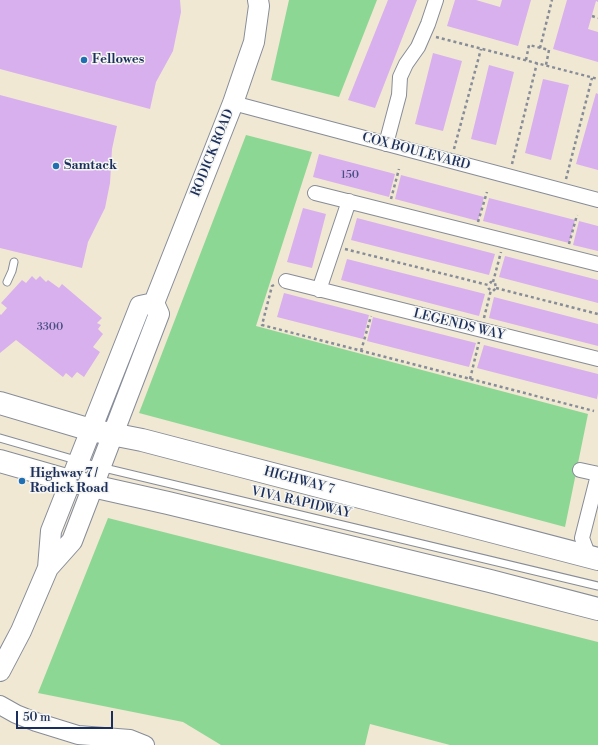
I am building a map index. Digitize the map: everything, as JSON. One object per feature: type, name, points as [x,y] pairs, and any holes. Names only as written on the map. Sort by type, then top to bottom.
[{"type":"main road","name":"RODICK ROAD","points":[[0,671],[21,631],[48,568],[72,541],[159,314],[154,303],[233,103],[254,42],[259,6],[258,0]]},
{"type":"main road","name":"RODICK ROAD","points":[[48,568],[51,531],[140,306],[154,303]]},
{"type":"main road","name":"HIGHWAY 7","points":[[0,403],[91,430],[149,442],[595,554]]},
{"type":"main road","points":[[0,461],[70,481],[96,477],[475,578],[598,609]]},
{"type":"street","points":[[386,144],[399,94],[400,77],[406,64],[418,47],[436,0]]},
{"type":"street","name":"COX BOULEVARD","points":[[233,103],[598,200]]},
{"type":"street","points":[[315,193],[598,264]]},
{"type":"street","points":[[319,290],[349,201]]},
{"type":"street","name":"LEGENDS WAY","points":[[286,281],[598,359]]},
{"type":"street","points":[[580,470],[598,475],[582,538],[595,554]]},
{"type":"street","points":[[0,705],[16,714],[36,722],[78,735],[130,739],[145,745]]},
{"type":"lane","points":[[8,282],[14,262]]},
{"type":"lane","name":"VIVA RAPIDWAY","points":[[0,438],[78,461],[96,477],[598,586]]},
{"type":"path","points":[[540,48],[552,0]]},
{"type":"path","points":[[592,16],[598,18]]},
{"type":"path","points":[[431,36],[598,79]]},
{"type":"path","points":[[526,60],[529,45],[549,50],[546,65]]},
{"type":"path","points":[[454,150],[481,49]]},
{"type":"path","points":[[512,165],[537,63]]},
{"type":"path","points":[[566,179],[592,78]]},
{"type":"path","points":[[388,211],[398,169]]},
{"type":"path","points":[[476,233],[486,192]]},
{"type":"path","points":[[566,256],[577,215]]},
{"type":"path","points":[[334,246],[488,285],[493,282],[504,240]]},
{"type":"path","points":[[286,281],[272,286],[262,325],[594,411]]},
{"type":"path","points":[[493,282],[495,283],[496,288]]},
{"type":"path","points":[[470,379],[491,290],[489,289],[488,285]]},
{"type":"path","points":[[491,290],[496,288],[598,314]]},
{"type":"path","points":[[361,351],[374,304]]},
{"type":"green space","points":[[289,0],[377,0],[339,97],[271,80]]},
{"type":"green space","points":[[246,135],[312,152],[256,326],[588,414],[565,527],[139,413]]},
{"type":"green space","points":[[108,518],[598,642],[598,745],[450,745],[370,724],[365,745],[221,745],[183,722],[38,693]]},
{"type":"building","name":"Fellowes","points":[[0,0],[180,0],[181,12],[173,51],[156,82],[150,109],[0,69]]},
{"type":"building","points":[[388,0],[417,0],[375,108],[348,100]]},
{"type":"building","points":[[455,0],[476,0],[500,7],[502,0],[531,0],[518,46],[447,26]]},
{"type":"building","points":[[567,0],[598,0],[598,2],[596,1],[588,29],[598,32],[598,62],[553,49]]},
{"type":"building","points":[[433,53],[462,61],[443,131],[415,124]]},
{"type":"building","points":[[489,65],[514,72],[496,145],[471,139]]},
{"type":"building","points":[[543,79],[569,85],[551,160],[525,153]]},
{"type":"building","points":[[596,93],[598,94],[598,170],[576,164]]},
{"type":"building","name":"Samtack","points":[[0,95],[117,126],[112,149],[110,183],[105,208],[88,242],[82,268],[0,248]]},
{"type":"building","points":[[319,154],[395,174],[389,197],[313,177]]},
{"type":"building","points":[[401,175],[484,197],[478,221],[395,199]]},
{"type":"building","points":[[489,198],[575,220],[569,243],[483,221]]},
{"type":"building","points":[[303,208],[326,214],[312,268],[287,262]]},
{"type":"building","points":[[357,218],[495,254],[489,275],[351,240]]},
{"type":"building","points":[[579,221],[598,226],[598,251],[573,245]]},
{"type":"building","points":[[505,256],[598,280],[598,303],[499,277]]},
{"type":"building","points":[[347,259],[485,294],[479,316],[341,280]]},
{"type":"building","points":[[32,276],[36,280],[40,276],[46,282],[48,280],[59,288],[62,284],[102,318],[97,323],[101,325],[98,329],[103,334],[93,347],[100,352],[84,377],[77,372],[72,378],[66,373],[63,377],[16,340],[0,353],[0,314],[1,315],[7,308],[1,303],[22,280],[26,283]]},
{"type":"building","points":[[284,293],[369,315],[363,339],[277,317]]},
{"type":"building","points":[[494,297],[598,324],[598,346],[489,318]]},
{"type":"building","points":[[373,317],[476,343],[469,367],[367,341]]},
{"type":"building","points":[[484,345],[598,374],[597,399],[477,368]]},
{"type":"place","name":"Fellowes","points":[[84,60]]},
{"type":"place","name":"Samtack","points":[[56,166]]},
{"type":"place","name":"Highway 7 / Rodick Road","points":[[22,481]]}]
